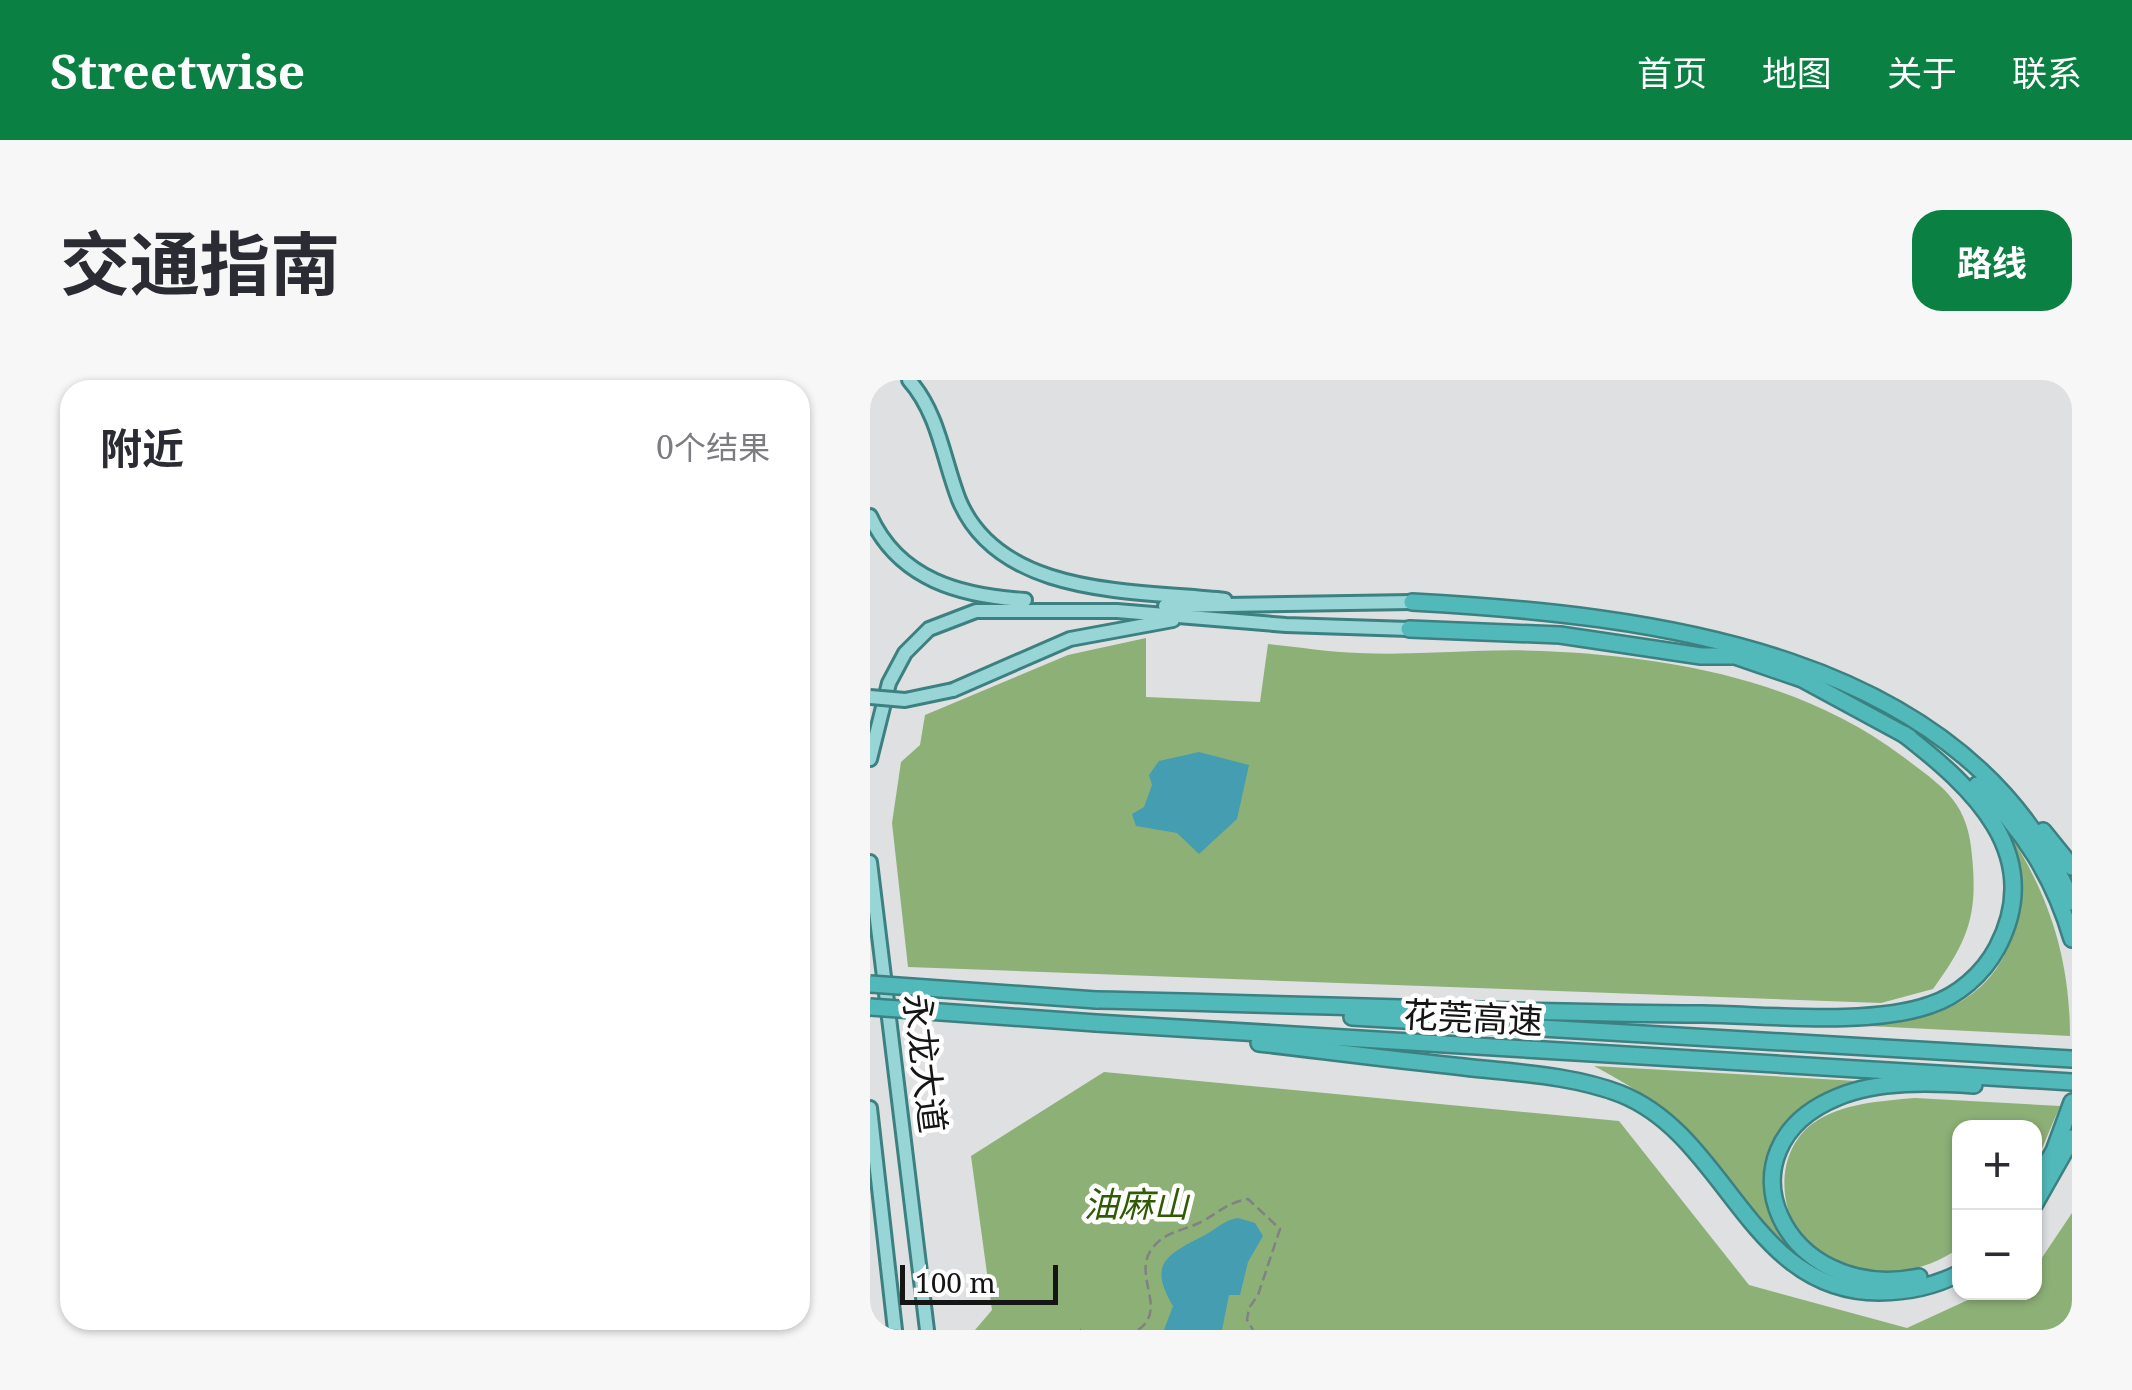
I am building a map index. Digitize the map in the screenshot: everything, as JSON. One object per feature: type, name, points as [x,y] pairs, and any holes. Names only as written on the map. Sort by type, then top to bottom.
[{"type":"highway","points":[[1412,602],[1542,610],[1712,636],[1838,680],[1904,717],[1999,789],[2042,829],[2072,867]]},
{"type":"highway","points":[[1408,629],[1560,635],[1701,656],[1735,656],[1802,679],[1904,734],[1964,774],[2012,820],[2053,885],[2072,939]]},
{"type":"highway","points":[[1096,1000],[1626,1014],[1875,1014],[1928,1006],[1969,983],[1994,953],[2010,914],[2012,877],[2000,834],[1983,805],[1904,734]]},
{"type":"highway","points":[[1999,789],[2046,850],[2072,902]]},
{"type":"highway","name":"花莞高速","points":[[870,984],[2072,1058]]},
{"type":"highway","name":"花莞高速","points":[[870,1007],[1966,1079],[2072,1082]]},
{"type":"highway","points":[[1096,1023],[1528,1074],[1599,1087],[1643,1105],[1674,1128],[1750,1224],[1806,1272],[1864,1292],[1910,1290],[1952,1276]]},
{"type":"highway","points":[[1952,1265],[1915,1278],[1889,1281],[1832,1271],[1801,1250],[1786,1230],[1774,1180],[1780,1152],[1792,1130],[1828,1102],[1885,1086],[1966,1079],[2072,1091]]},
{"type":"highway","points":[[2042,1172],[2054,1152],[2072,1102]]},
{"type":"highway","points":[[2042,1191],[2072,1138]]},
{"type":"main road","points":[[909,380],[932,417],[964,510],[982,536],[1004,556],[1036,572],[1078,582],[1262,604]]},
{"type":"main road","points":[[870,516],[883,540],[910,566],[965,594],[1030,601],[1210,608],[1412,602]]},
{"type":"main road","points":[[870,759],[895,668],[918,638],[944,621],[976,610],[1016,608],[1408,629]]},
{"type":"main road","points":[[870,697],[922,698],[953,690],[1089,633],[1168,620],[1218,619]]},
{"type":"main road","name":"永龙大道","points":[[870,862],[927,1330]]},
{"type":"main road","name":"永龙大道","points":[[870,1108],[896,1330]]},
{"type":"main road","points":[[870,1140],[885,1238]]},
{"type":"path","points":[[1138,1330],[1146,1324],[1152,1310],[1146,1278],[1151,1250],[1172,1232],[1203,1221],[1222,1205],[1248,1199],[1278,1222],[1280,1229],[1258,1294],[1249,1308],[1247,1320],[1253,1330]]},
{"type":"green space","points":[[1146,638],[1146,697],[1260,702],[1268,644],[1359,653],[1519,650],[1589,654],[1684,666],[1776,690],[1862,730],[1917,767],[1951,797],[1970,837],[1973,895],[1968,927],[1933,989],[1881,1003],[908,967],[892,823],[901,762],[920,745],[925,715],[1068,655]]},
{"type":"green space","points":[[2006,829],[2034,878],[2054,928],[2066,980],[2070,1036],[1849,1025],[1927,1016],[1957,1004],[1980,987],[1998,966],[2017,916],[2018,888]]},
{"type":"green space","points":[[1594,1066],[1857,1081],[1818,1097],[1794,1114],[1773,1150],[1769,1171],[1774,1214],[1792,1254],[1679,1123],[1649,1099]]},
{"type":"green space","name":"油麻山","points":[[1104,1072],[1619,1121],[1749,1285],[1907,1328],[1968,1300],[2042,1300],[2042,1258],[2072,1213],[2072,1330],[975,1330],[992,1310],[971,1156]]},
{"type":"green space","points":[[1915,1098],[2060,1106],[2042,1148],[2042,1120],[1952,1120],[1952,1253],[1918,1268],[1872,1273],[1842,1268],[1822,1258],[1806,1243],[1786,1203],[1784,1181],[1797,1140],[1812,1124],[1862,1104]]},
{"type":"water","points":[[1199,752],[1249,765],[1237,819],[1199,854],[1177,833],[1136,826],[1132,814],[1144,807],[1152,785],[1149,775],[1159,761]]},
{"type":"water","points":[[1238,1218],[1255,1223],[1263,1236],[1248,1262],[1240,1295],[1229,1295],[1222,1330],[1164,1330],[1173,1306],[1162,1280],[1165,1262],[1179,1249]]}]
